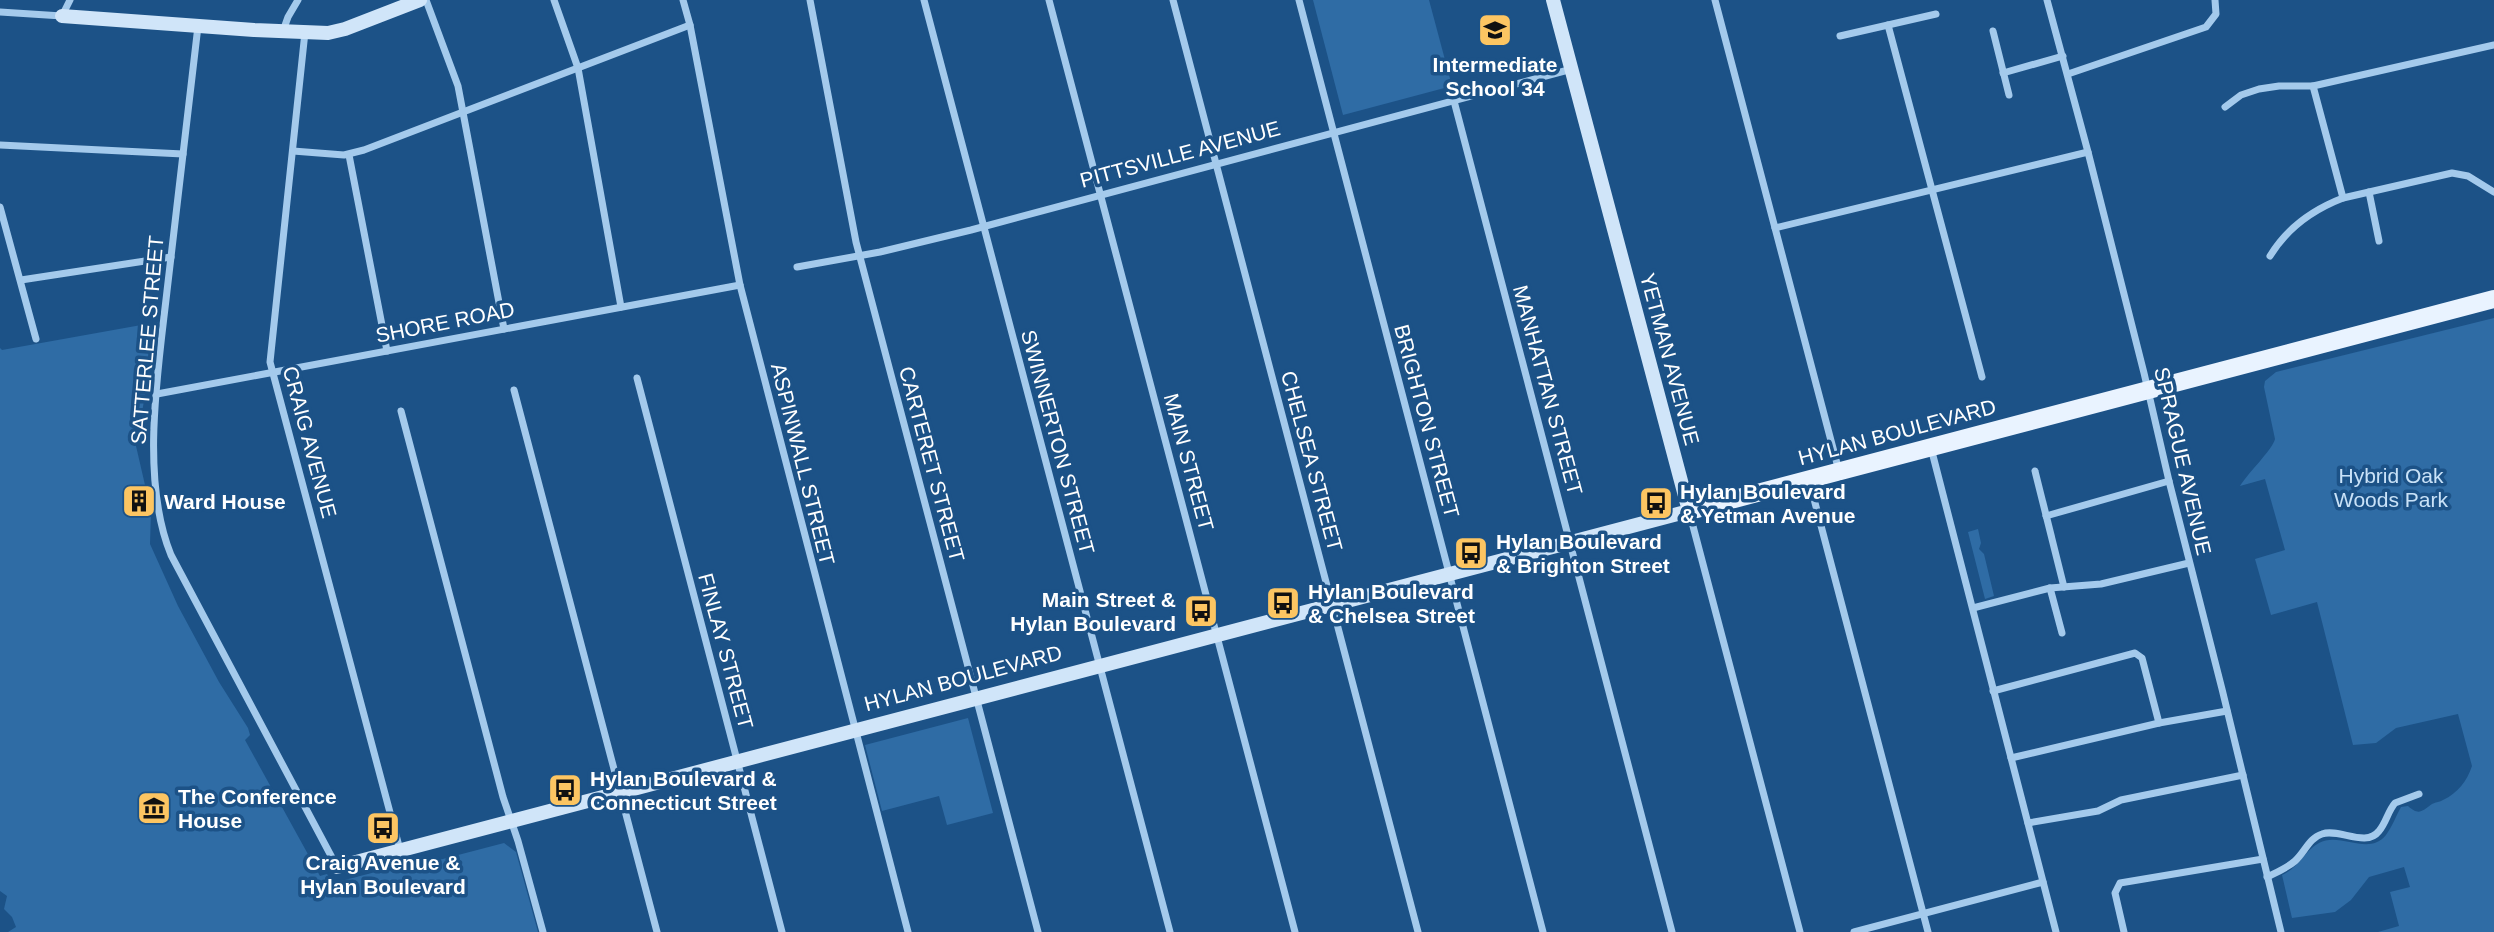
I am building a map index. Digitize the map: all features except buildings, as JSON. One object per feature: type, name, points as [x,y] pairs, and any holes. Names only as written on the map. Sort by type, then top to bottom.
[{"type":"main road","name":"HYLAN BOULEVARD","points":[[1689,511],[2494,299]]},
{"type":"street","points":[[61,16],[70,0]]},
{"type":"street","points":[[283,31],[298,0]]},
{"type":"street","points":[[0,12],[305,32],[337,31],[420,0]]},
{"type":"street","points":[[426,0],[455,73],[505,329]]},
{"type":"street","points":[[554,0],[578,68],[621,307]]},
{"type":"street","name":"ASPINWALL STREET","points":[[683,0],[740,285],[908,932]]},
{"type":"street","name":"CARTERET STREET","points":[[810,0],[860,256],[1038,932]]},
{"type":"street","name":"SWINNERTON STREET","points":[[925,0],[1170,932]]},
{"type":"street","name":"MAIN STREET","points":[[1049,0],[1294,932]]},
{"type":"street","name":"CHELSEA STREET","points":[[1173,0],[1418,932]]},
{"type":"street","name":"BRIGHTON STREET","points":[[1299,0],[1543,932]]},
{"type":"street","name":"YETMAN AVENUE","points":[[1553,0],[1800,932]]},
{"type":"street","points":[[1715,0],[1839,471]]},
{"type":"street","name":"SPRAGUE AVENUE","points":[[2047,0],[2148,390],[2281,932]]},
{"type":"street","points":[[2068,74],[2206,27],[2216,14],[2215,0]]},
{"type":"street","points":[[1840,36],[1936,14]]},
{"type":"street","points":[[293,151],[349,155],[690,25]]},
{"type":"street","points":[[1888,25],[1982,377]]},
{"type":"street","name":"SATTERLEE STREET","points":[[198,26],[157,394],[155,467],[158,512],[166,545],[337,867]]},
{"type":"street","points":[[1993,31],[2009,95]]},
{"type":"street","name":"CRAIG AVENUE","points":[[305,32],[271,344],[272,372],[401,851]]},
{"type":"street","points":[[2225,107],[2241,95],[2259,89],[2313,86],[2494,45]]},
{"type":"street","points":[[2003,73],[2063,56]]},
{"type":"street","name":"PITTSVILLE AVENUE","points":[[797,267],[860,256],[983,227],[1572,69]]},
{"type":"street","points":[[2313,86],[2343,198]]},
{"type":"street","name":"MANHATTAN STREET","points":[[1454,100],[1672,932]]},
{"type":"street","points":[[0,145],[183,154]]},
{"type":"street","points":[[1775,228],[2088,152]]},
{"type":"street","points":[[349,155],[387,351]]},
{"type":"street","points":[[2270,256],[2298,222],[2343,198],[2452,173],[2468,176],[2494,192]]},
{"type":"street","points":[[2369,192],[2379,241]]},
{"type":"street","points":[[0,207],[36,339]]},
{"type":"street","points":[[21,280],[171,257]]},
{"type":"street","name":"SHORE ROAD","points":[[157,394],[740,285]]},
{"type":"street","name":"FINLAY STREET","points":[[637,378],[782,932]]},
{"type":"street","points":[[514,390],[657,932]]},
{"type":"street","points":[[401,411],[499,784],[543,932]]},
{"type":"street","points":[[1931,447],[2056,932]]},
{"type":"street","points":[[2035,471],[2064,587]]},
{"type":"street","points":[[1809,479],[1928,932]]},
{"type":"street","points":[[2046,516],[2169,481]]},
{"type":"street","name":"HYLAN BOULEVARD","points":[[337,867],[1689,511]]},
{"type":"street","points":[[1973,608],[2050,589],[2101,584],[2189,563]]},
{"type":"street","points":[[2050,589],[2062,633]]},
{"type":"street","points":[[1993,691],[2132,653],[2138,654],[2159,723]]},
{"type":"street","points":[[2011,758],[2159,723],[2227,711]]},
{"type":"street","points":[[2028,823],[2098,811],[2121,800],[2243,775]]},
{"type":"street","points":[[2267,877],[2295,862],[2320,834],[2374,836],[2395,803],[2419,794]]},
{"type":"street","points":[[2124,932],[2115,893],[2120,883],[2263,859]]},
{"type":"street","points":[[1854,932],[2043,883]]},
{"type":"green space","points":[[1313,0],[1429,0],[1452,86],[1343,115]]},
{"type":"green space","name":"Hybrid Oak Woods Park","points":[[2494,318],[2494,932],[2378,932],[2399,926],[2390,892],[2410,887],[2404,867],[2369,877],[2351,900],[2335,912],[2292,918],[2282,875],[2293,868],[2314,846],[2327,840],[2362,844],[2379,841],[2388,832],[2401,807],[2408,806],[2420,811],[2442,801],[2461,786],[2472,766],[2458,714],[2396,728],[2376,743],[2353,745],[2317,602],[2271,615],[2255,559],[2285,550],[2265,479],[2240,486],[2275,439],[2265,381],[2276,372]]},
{"type":"green space","points":[[158,322],[136,446],[151,511],[150,544],[178,606],[219,682],[248,728],[250,735],[245,740],[320,876],[327,874],[333,883],[391,868],[416,866],[504,843],[516,852],[538,932],[8,932],[16,927],[12,917],[4,909],[7,896],[0,891],[0,348],[2,350]]},
{"type":"green space","points":[[1978,529],[1981,543],[1979,549],[1984,554],[1994,596],[1985,599],[1968,532]]},
{"type":"green space","points":[[968,718],[993,813],[947,825],[939,796],[882,811],[865,745]]},
{"type":"place","name":"Intermediate School 34","points":[[1495,30]]},
{"type":"place","name":"Ward House","points":[[139,501]]},
{"type":"place","name":"Hylan Boulevard & Yetman Avenue","points":[[1656,503]]},
{"type":"place","name":"Hylan Boulevard & Brighton Street","points":[[1471,553]]},
{"type":"place","name":"Hylan Boulevard & Chelsea Street","points":[[1283,603]]},
{"type":"place","name":"Main Street & Hylan Boulevard","points":[[1201,611]]},
{"type":"place","name":"Hylan Boulevard & Connecticut Street","points":[[565,790]]},
{"type":"place","name":"The Conference House","points":[[154,808]]},
{"type":"place","name":"Craig Avenue & Hylan Boulevard","points":[[383,828]]}]
